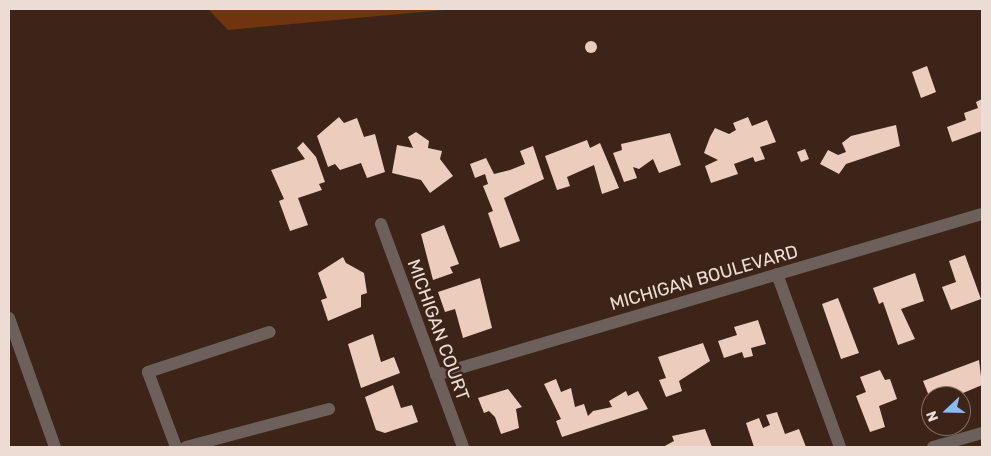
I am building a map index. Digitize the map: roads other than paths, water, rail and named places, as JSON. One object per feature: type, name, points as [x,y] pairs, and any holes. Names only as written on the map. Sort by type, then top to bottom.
[{"type":"street","name":"MICHIGAN BOULEVARD","points":[[436,375],[982,214]]},
{"type":"street","name":"MICHIGAN COURT","points":[[381,224],[463,447]]},
{"type":"street","points":[[777,274],[840,447]]},
{"type":"street","points":[[9,318],[56,447]]},
{"type":"street","points":[[176,447],[148,372],[270,332]]},
{"type":"street","points":[[186,447],[329,409]]},
{"type":"street","points":[[933,447],[982,433]]}]
